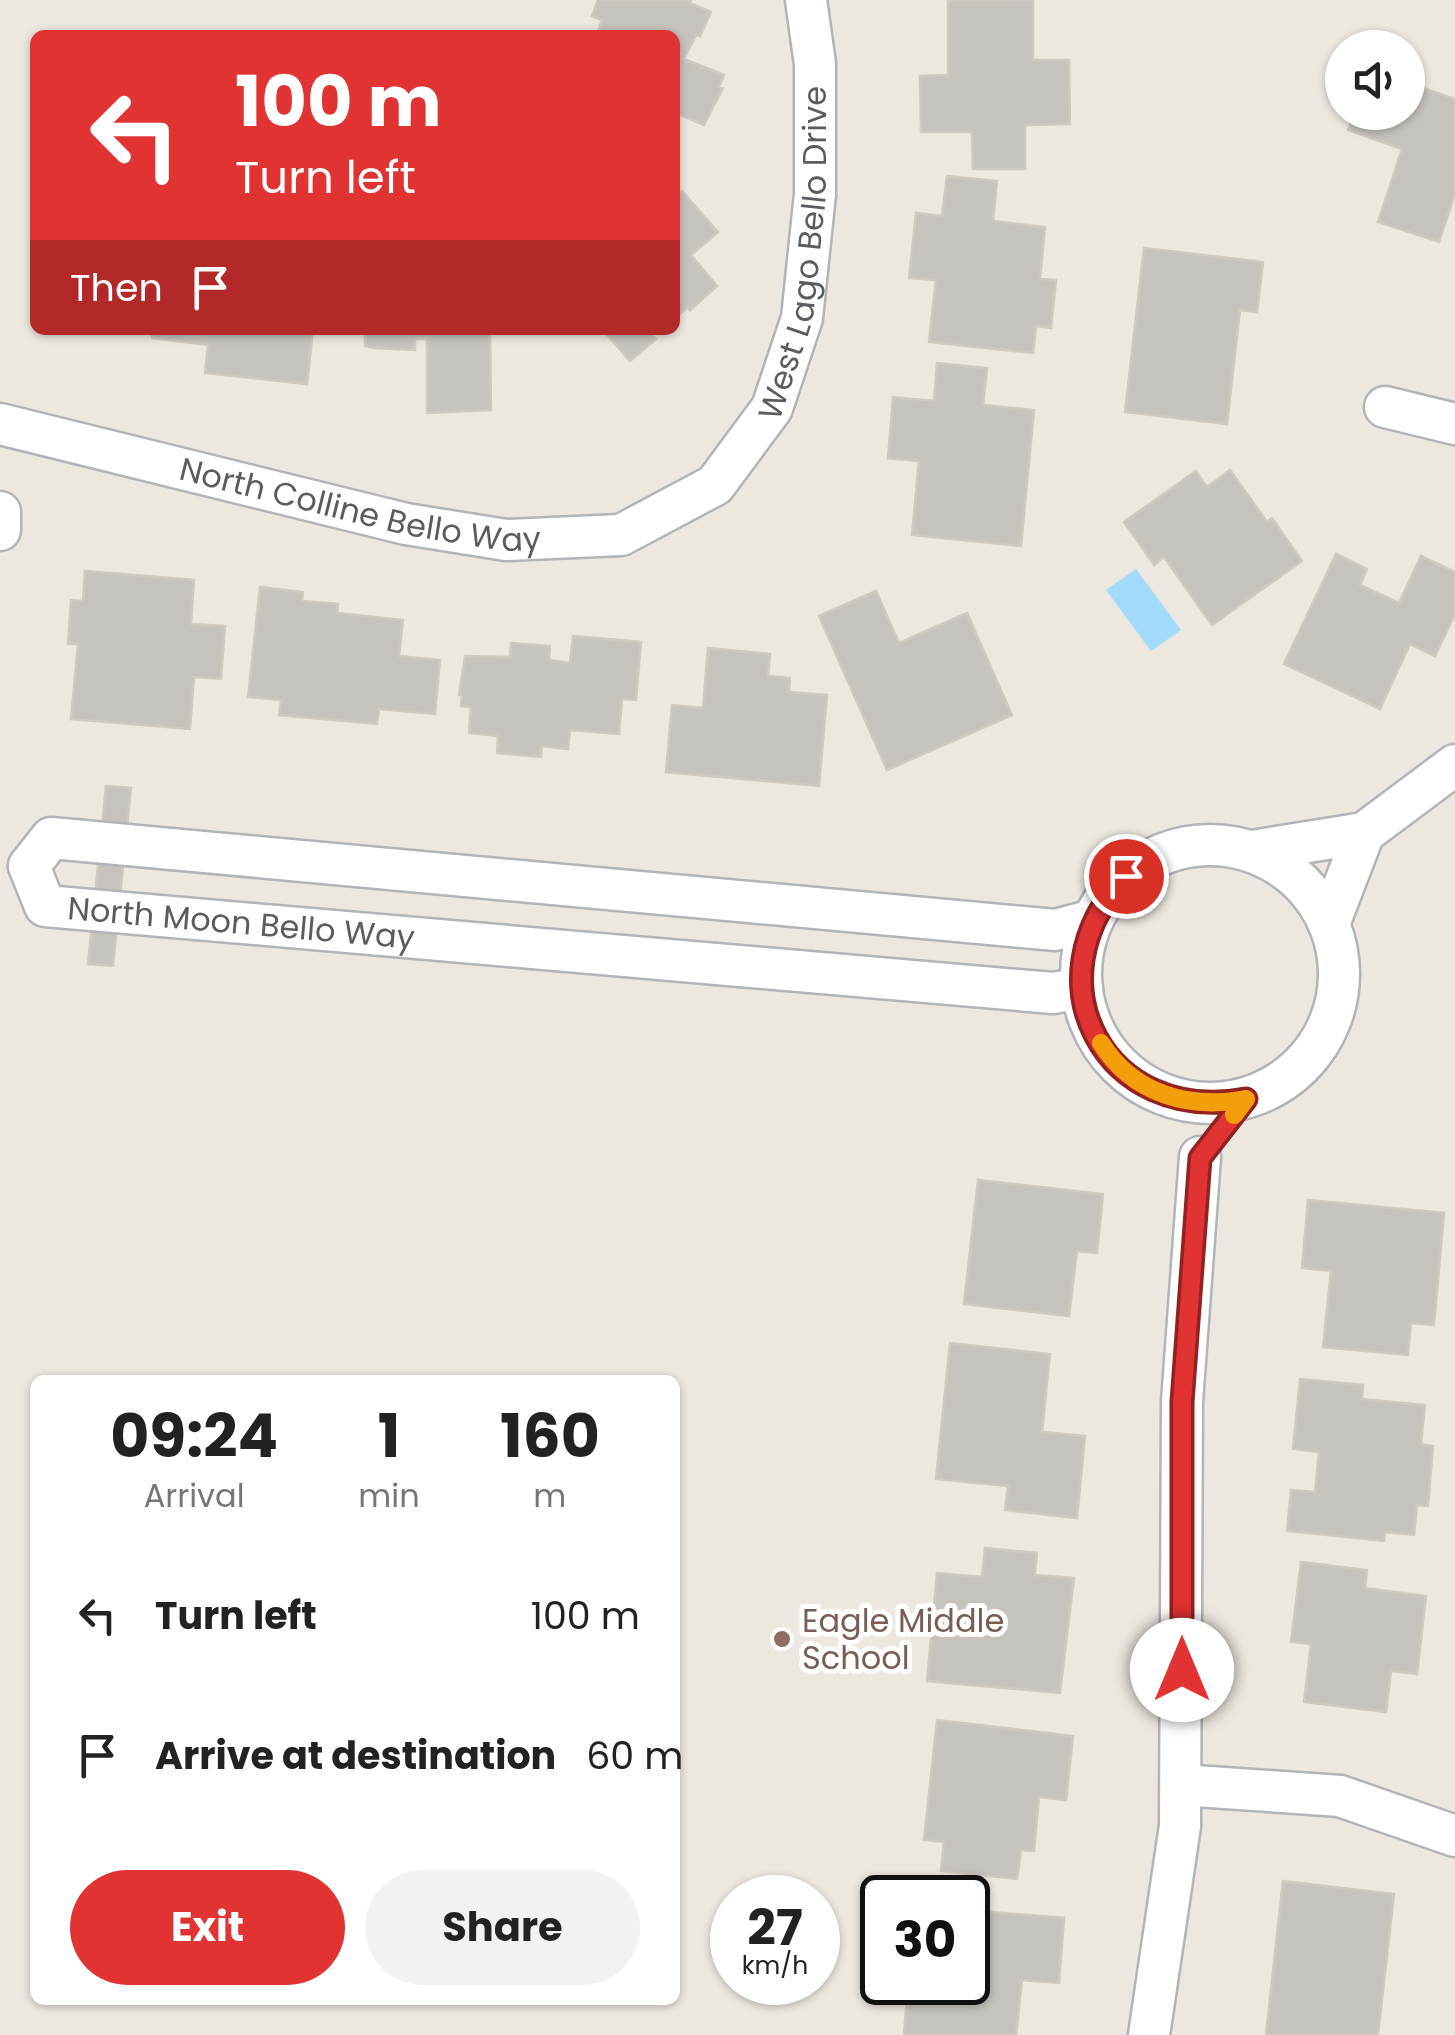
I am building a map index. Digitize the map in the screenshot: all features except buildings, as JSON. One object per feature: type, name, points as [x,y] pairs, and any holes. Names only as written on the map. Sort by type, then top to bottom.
[{"type":"street","name":"West Lago Bello Drive","points":[[715,486],[772,408],[802,318],[815,194],[815,64],[806,0]]},
{"type":"street","points":[[1385,407],[1455,424]]},
{"type":"street","name":"North Colline Bello Way","points":[[0,424],[406,524],[506,540],[621,535],[715,486]]},
{"type":"street","points":[[0,512],[0,530]]},
{"type":"street","points":[[1252,852],[1364,833],[1455,765]]},
{"type":"street","points":[[1330,924],[1364,833]]},
{"type":"street","name":"North Moon Bello Way","points":[[1082,988],[1053,993],[45,906],[14,865],[51,838],[1055,930],[1093,920]]},
{"type":"street","points":[[1199,845],[1252,852],[1277,863],[1298,880],[1330,924],[1338,950],[1336,1004],[1327,1030],[1312,1054],[1294,1074],[1271,1088],[1246,1099],[1220,1104],[1168,1097],[1125,1072],[1094,1032],[1082,988],[1084,946],[1107,896],[1147,861],[1172,850],[1199,845]]},
{"type":"street","points":[[1149,2035],[1180,1826],[1182,1402],[1200,1158],[1168,1097]]},
{"type":"street","points":[[1200,1158],[1246,1099]]},
{"type":"street","points":[[1182,1784],[1340,1796],[1455,1836]]},
{"type":"water","points":[[1136,569],[1181,630],[1151,651],[1106,590]]},
{"type":"slow traffic","points":[[1101,1043],[1125,1072],[1168,1097],[1220,1104],[1246,1099],[1234,1115]]},
{"type":"place","name":"Eagle Middle School","points":[[782,1639]]},
{"type":"route","points":[[1126,876],[1107,896],[1084,946],[1082,988],[1094,1032],[1125,1072],[1168,1097],[1220,1104],[1246,1099],[1200,1158],[1182,1402],[1182,1670]]}]
